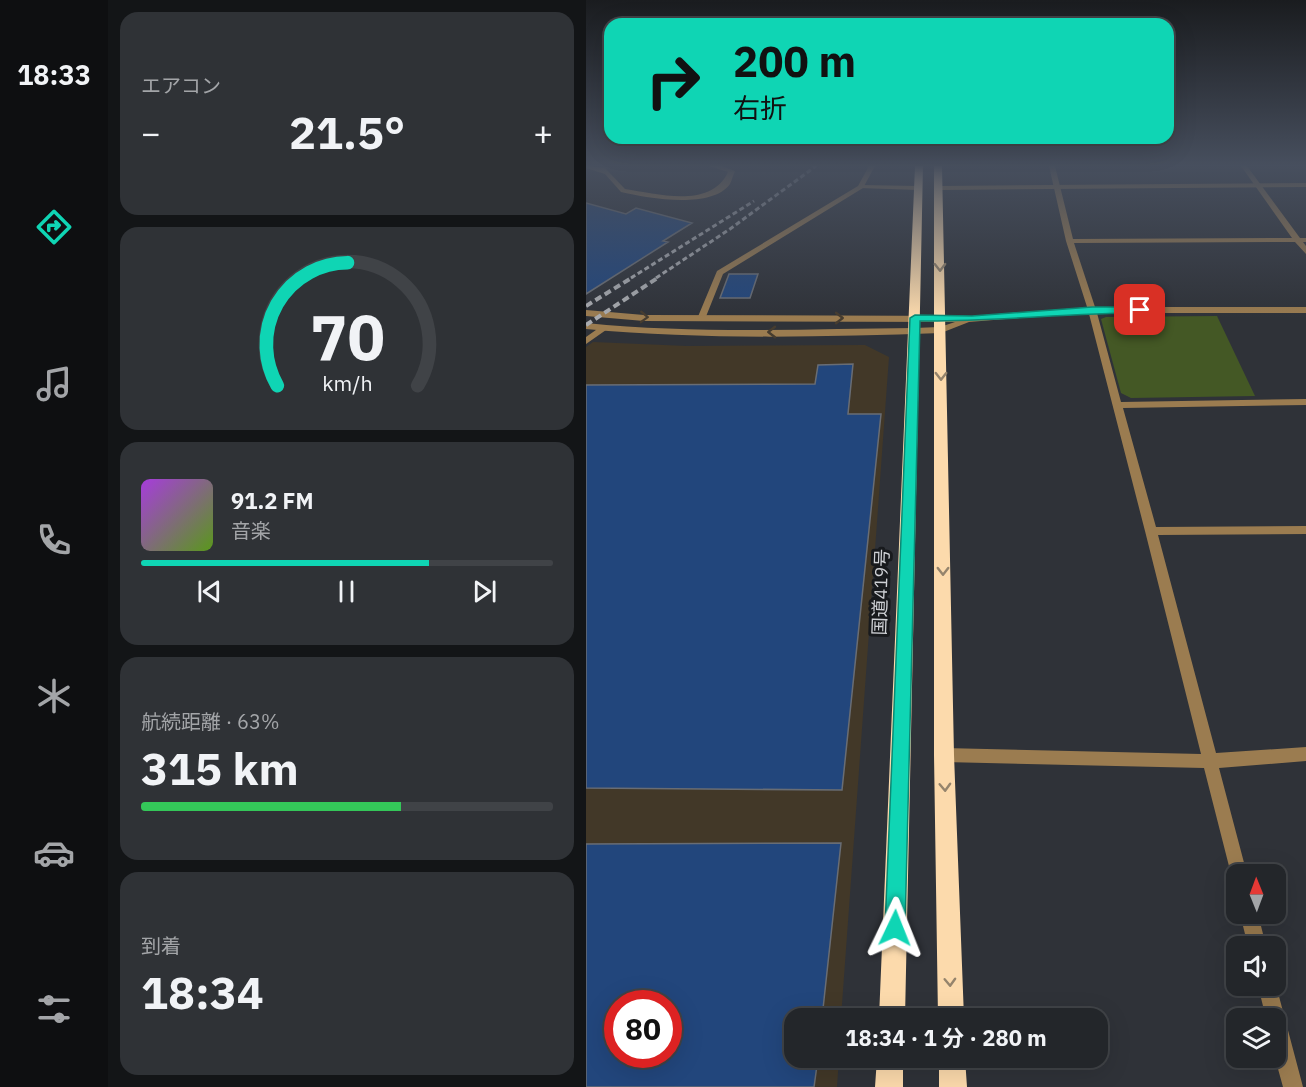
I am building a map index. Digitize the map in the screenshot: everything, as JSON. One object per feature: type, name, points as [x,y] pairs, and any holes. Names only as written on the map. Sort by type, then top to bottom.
[{"type":"highway","name":"国道419号","points":[[892,1008],[918,217]]},
{"type":"highway","points":[[939,217],[944,756],[951,1008]]},
{"type":"highway","points":[[889,1087],[890,1068]]},
{"type":"highway","points":[[952,1068],[953,1087]]},
{"type":"street","points":[[702,318],[720,273],[812,217]]},
{"type":"street","points":[[1065,217],[1151,531],[1236,864]]},
{"type":"street","points":[[1282,217],[1301,240],[1306,252]]},
{"type":"street","points":[[1070,241],[1301,240]]},
{"type":"street","points":[[586,313],[941,324],[972,319],[1092,310],[1306,310]]},
{"type":"street","points":[[586,326],[693,332],[915,324]]},
{"type":"street","points":[[586,341],[603,328]]},
{"type":"street","points":[[1116,405],[1306,402]]},
{"type":"street","points":[[1151,531],[1306,530]]},
{"type":"street","points":[[944,756],[1210,761],[1306,754]]},
{"type":"street","points":[[1286,1061],[1293,1087]]},
{"type":"shaded area","points":[[593,342],[687,346],[865,345],[889,357],[842,1008],[784,1008],[784,1068],[838,1068],[837,1087],[586,1087],[586,347]]},
{"type":"green space","points":[[1217,316],[1255,396],[1131,398],[1121,393],[1101,319],[1106,317]]},
{"type":"building","points":[[586,217],[669,217],[692,223],[663,241],[668,242],[586,294]]},
{"type":"building","points":[[729,274],[758,274],[750,298],[720,298]]},
{"type":"building","points":[[853,364],[848,414],[881,414],[842,790],[586,788],[586,385],[815,384],[818,365]]},
{"type":"building","points":[[841,843],[823,1008],[784,1008],[784,1068],[817,1068],[814,1087],[586,1087],[586,844]]},
{"type":"railway","points":[[631,278],[729,217]]},
{"type":"railway","points":[[656,278],[747,217]]},
{"type":"railway","points":[[586,306],[633,277]]},
{"type":"railway","points":[[586,325],[659,277]]},
{"type":"route","points":[[895,928],[915,318],[972,319],[1092,310],[1140,310]]}]
